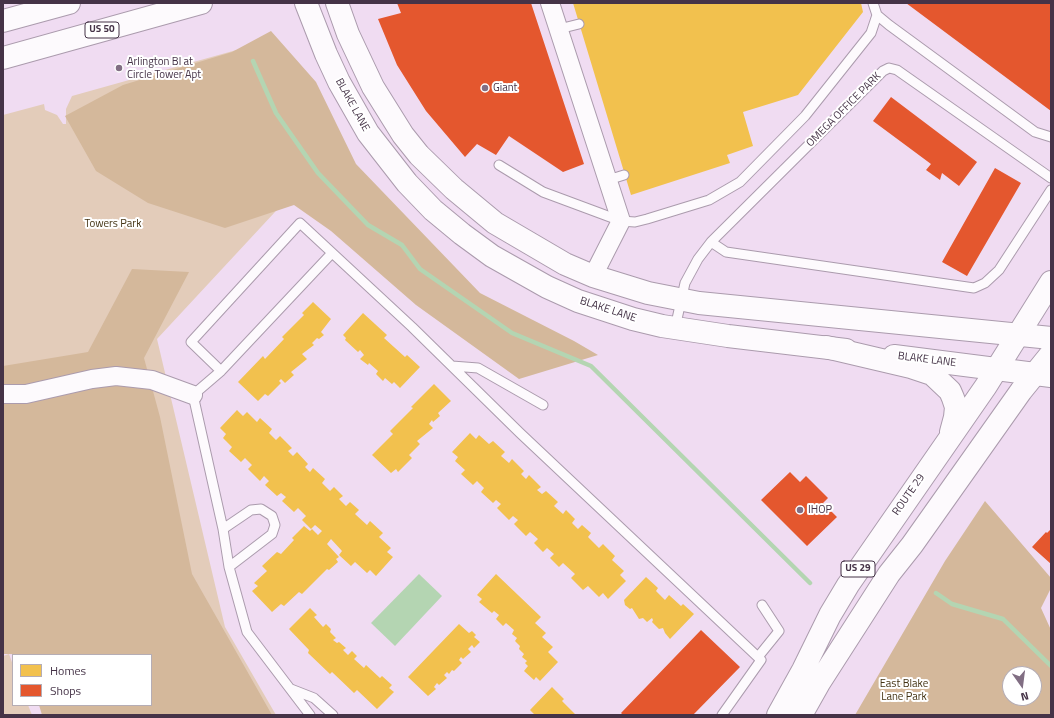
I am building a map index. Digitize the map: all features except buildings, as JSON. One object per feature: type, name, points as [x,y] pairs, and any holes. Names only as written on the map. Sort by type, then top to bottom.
[{"type":"main road","points":[[3,21],[69,3]]},
{"type":"main road","name":"US 50","points":[[3,58],[201,3]]},
{"type":"main road","name":"BLAKE LANE","points":[[306,3],[332,68],[368,133],[407,183],[433,210],[462,234],[492,256],[548,287],[609,312],[676,328],[787,344],[826,347],[1043,375]]},
{"type":"main road","points":[[337,3],[348,34],[373,87],[403,135],[419,155],[454,189],[495,223],[542,252],[593,276],[648,293],[753,309],[1051,338]]},
{"type":"main road","name":"ROUTE 29","points":[[778,715],[803,670],[830,615],[848,584],[996,370],[1051,282]]},
{"type":"main road","points":[[826,347],[911,367],[932,374],[950,391],[954,402],[955,417],[950,436]]},
{"type":"main road","name":"US 29","points":[[801,715],[827,671],[889,574],[1043,375],[1051,354]]},
{"type":"street","points":[[550,3],[616,177],[621,221],[593,276]]},
{"type":"street","points":[[3,394],[26,394],[92,379],[116,376],[152,380],[193,396]]},
{"type":"lane","points":[[873,3],[877,14],[1035,132],[1051,137]]},
{"type":"lane","points":[[499,165],[543,192],[621,221],[635,222],[710,200],[740,182],[805,116],[871,33],[877,14]]},
{"type":"lane","points":[[559,30],[579,24]]},
{"type":"lane","name":"OMEGA OFFICE PARK","points":[[676,328],[685,283],[690,271],[711,242],[883,71],[889,68],[897,70],[1051,178]]},
{"type":"lane","points":[[711,242],[726,252],[974,288],[985,283],[999,270],[1051,190]]},
{"type":"lane","points":[[221,371],[191,342],[300,223],[761,660],[722,715]]},
{"type":"lane","points":[[310,715],[247,632],[229,567],[223,530],[193,396],[221,371],[332,253]]},
{"type":"lane","points":[[452,366],[478,368],[543,404]]},
{"type":"lane","points":[[223,530],[251,510],[261,509],[272,516],[275,525],[272,534],[229,567]]},
{"type":"lane","points":[[758,657],[779,631],[762,606]]},
{"type":"lane","points":[[290,689],[314,698],[333,715]]},
{"type":"green space","points":[[271,31],[316,82],[356,164],[480,293],[574,341],[598,355],[519,379],[416,305],[331,231],[294,205],[225,228],[148,203],[96,171],[65,116],[123,85],[232,52]]},
{"type":"green space","name":"Towers Park","points":[[265,42],[340,142],[157,339],[225,627],[276,715],[80,715],[152,706],[152,654],[149,654],[3,566],[3,115],[44,104],[45,110],[57,115],[63,124],[66,124],[66,109],[72,96]]},
{"type":"green space","points":[[132,269],[189,272],[144,358],[160,417],[192,574],[272,715],[42,715],[39,706],[152,706],[152,654],[3,654],[3,366],[88,352]]},
{"type":"green space","name":"East Blake Lane Park","points":[[985,501],[1051,578],[1051,588],[1041,608],[1051,630],[1051,715],[855,715],[945,561]]},
{"type":"green space","points":[[9,654],[12,662],[12,706],[28,706],[32,715],[3,715],[3,656]]},
{"type":"shaded area","points":[[419,574],[442,596],[395,646],[371,623]]},
{"type":"waterway","points":[[253,61],[276,113],[318,173],[368,225],[402,245],[420,269],[512,333],[591,366],[810,583]]},
{"type":"waterway","points":[[936,593],[952,604],[1003,619],[1051,666]]},
{"type":"place","name":"Arlington Bl at Circle Tower Apt","points":[[119,68]]},
{"type":"place","name":"Giant","points":[[485,88]]},
{"type":"place","name":"IHOP","points":[[800,510]]}]
